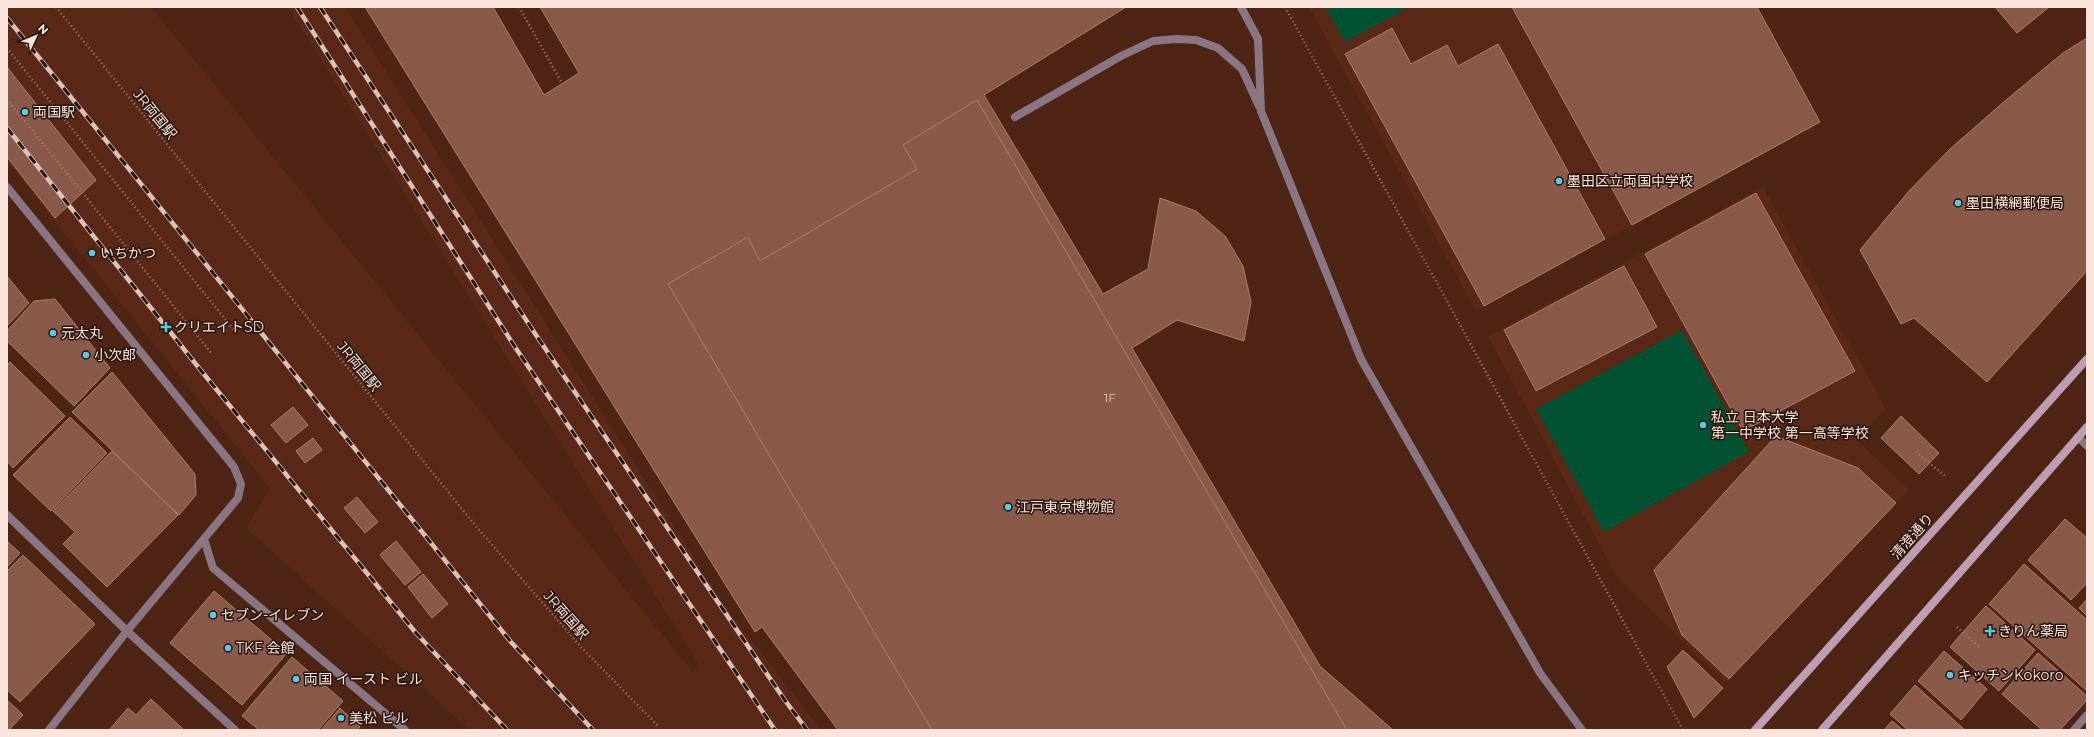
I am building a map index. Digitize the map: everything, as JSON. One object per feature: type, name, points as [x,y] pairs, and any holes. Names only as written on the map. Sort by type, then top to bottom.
[{"type":"main road","name":"清澄通り","points":[[1755,730],[2087,359]]},
{"type":"main road","points":[[1822,730],[2087,427]]},
{"type":"street","points":[[1241,7],[1258,38],[1261,111]]},
{"type":"street","points":[[1015,117],[1153,41],[1176,39],[1196,40],[1218,48],[1242,69],[1261,111],[1361,359],[1540,673],[1582,730]]},
{"type":"street","points":[[7,187],[234,467],[241,484],[238,498],[127,631],[49,730]]},
{"type":"street","points":[[2078,437],[2087,446]]},
{"type":"street","points":[[7,515],[127,631],[236,730]]},
{"type":"street","points":[[204,539],[213,568],[405,730]]},
{"type":"street","points":[[2074,730],[2087,715]]},
{"type":"path","name":"JR両国駅","points":[[56,7],[475,525],[580,646],[659,728]]},
{"type":"path","points":[[519,7],[562,83]]},
{"type":"path","points":[[1285,7],[1683,730]]},
{"type":"path","points":[[7,48],[238,334]]},
{"type":"path","points":[[7,99],[212,354]]},
{"type":"path","points":[[1916,452],[1945,476]]},
{"type":"path","points":[[1957,627],[1981,648]]},
{"type":"shaded area","points":[[7,7],[151,7],[693,672],[700,666],[288,7],[345,7],[725,606],[821,730],[470,730],[246,528],[270,488],[7,162]]},
{"type":"shaded area","name":"墨田区立両国中学校","points":[[1309,7],[1757,7],[1820,122],[1476,311]]},
{"type":"shaded area","name":"私立 日本大学 第一中学校 第一高等学校","points":[[1763,187],[1886,409],[1857,440],[1909,490],[1725,684],[1616,576],[1488,336]]},
{"type":"green space","points":[[1325,7],[1410,7],[1345,42]]},
{"type":"green space","points":[[1682,330],[1749,452],[1604,532],[1536,409]]},
{"type":"building","points":[[365,7],[493,7],[544,95],[579,73],[540,7],[1126,7],[984,95],[1103,294],[1148,269],[1160,198],[1196,211],[1225,236],[1243,266],[1251,302],[1244,341],[1177,320],[1132,348],[1320,666],[1393,730],[838,730],[762,627],[755,632]]},
{"type":"building","points":[[1512,7],[1757,7],[1820,122],[1632,225]]},
{"type":"building","points":[[1995,7],[2049,7],[2017,33]]},
{"type":"building","points":[[1392,28],[1411,64],[1447,45],[1458,66],[1498,44],[1605,239],[1484,306],[1345,54]]},
{"type":"building","points":[[2087,38],[2087,271],[1987,382],[1914,318],[1901,324],[1860,250],[1909,191],[1950,149],[2063,53]]},
{"type":"building","name":"両国駅","points":[[7,67],[96,180],[55,218],[7,157]]},
{"type":"building","name":"江戸東京博物館","points":[[977,100],[1347,730],[932,730],[668,284],[748,237],[760,261],[917,169],[903,145]]},
{"type":"building","points":[[1756,193],[1855,371],[1743,431],[1645,254]]},
{"type":"building","points":[[1624,266],[1657,327],[1536,391],[1504,330]]},
{"type":"building","points":[[7,276],[29,303],[7,326]]},
{"type":"building","points":[[55,299],[110,368],[74,406],[7,341],[7,331],[34,301]]},
{"type":"building","points":[[10,362],[65,416],[13,468],[7,461],[7,365]]},
{"type":"building","points":[[112,372],[195,474],[196,495],[179,515],[72,412]]},
{"type":"building","points":[[293,407],[308,425],[286,443],[271,425]]},
{"type":"building","points":[[1901,416],[1939,453],[1919,474],[1881,438]]},
{"type":"building","points":[[70,417],[107,453],[51,511],[13,475]]},
{"type":"building","points":[[1776,436],[1858,468],[1896,503],[1729,679],[1682,635],[1654,570]]},
{"type":"building","points":[[313,438],[322,450],[305,463],[296,451]]},
{"type":"building","points":[[112,451],[178,515],[107,587],[63,544],[75,532],[53,511]]},
{"type":"building","points":[[357,497],[378,522],[365,533],[344,508]]},
{"type":"building","points":[[2065,519],[2087,538],[2087,583],[2071,600],[2028,560]]},
{"type":"building","points":[[7,541],[20,553],[7,567]]},
{"type":"building","points":[[396,541],[421,572],[405,585],[380,555]]},
{"type":"building","points":[[23,555],[95,624],[20,702],[7,690],[7,571]]},
{"type":"building","points":[[2024,564],[2087,620],[2087,691],[1989,604]]},
{"type":"building","points":[[423,574],[448,604],[432,618],[408,587]]},
{"type":"building","name":"TKF 会館","points":[[214,591],[287,653],[242,705],[170,643]]},
{"type":"building","points":[[2087,599],[2087,616],[2079,608]]},
{"type":"building","points":[[1986,606],[2035,650],[1999,691],[1950,647]]},
{"type":"building","points":[[1683,650],[1723,688],[1694,718],[1667,667]]},
{"type":"building","points":[[1944,651],[1987,689],[1961,720],[1918,681]]},
{"type":"building","points":[[2038,653],[2087,696],[2087,700],[2060,730],[2042,730],[2002,694]]},
{"type":"building","name":"両国 イースト ビル","points":[[292,657],[343,701],[318,730],[259,730],[242,716]]},
{"type":"building","points":[[1915,685],[1965,730],[1908,730],[1890,714]]},
{"type":"building","points":[[151,699],[184,730],[109,730],[128,708],[136,715]]},
{"type":"building","points":[[7,700],[23,715],[9,730],[7,730]]},
{"type":"building","name":"美松 ビル","points":[[340,708],[360,727],[357,730],[321,730]]},
{"type":"building","points":[[1892,721],[1903,730],[1884,730]]},
{"type":"railway","points":[[297,7],[515,347],[775,730]]},
{"type":"railway","points":[[320,7],[536,335],[784,699],[807,730]]},
{"type":"railway","points":[[7,18],[511,642],[593,730]]},
{"type":"railway","points":[[7,128],[203,373],[416,633],[507,730]]},
{"type":"place","name":"両国駅","points":[[25,112]]},
{"type":"place","name":"墨田区立両国中学校","points":[[1559,181]]},
{"type":"place","name":"墨田横網郵便局","points":[[1958,203]]},
{"type":"place","name":"いちかつ","points":[[92,253]]},
{"type":"place","name":"クリエイトSD","points":[[166,327]]},
{"type":"place","name":"元太丸","points":[[53,333]]},
{"type":"place","name":"小次郎","points":[[86,355]]},
{"type":"place","name":"私立 日本大学 第一中学校 第一高等学校","points":[[1703,425]]},
{"type":"place","name":"江戸東京博物館","points":[[1008,507]]},
{"type":"place","name":"セブン-イレブン","points":[[213,615]]},
{"type":"place","name":"きりん薬局","points":[[1990,631]]},
{"type":"place","name":"TKF 会館","points":[[228,648]]},
{"type":"place","name":"キッチンKokoro","points":[[1950,675]]},
{"type":"place","name":"両国 イースト ビル","points":[[296,679]]},
{"type":"place","name":"美松 ビル","points":[[341,718]]}]
